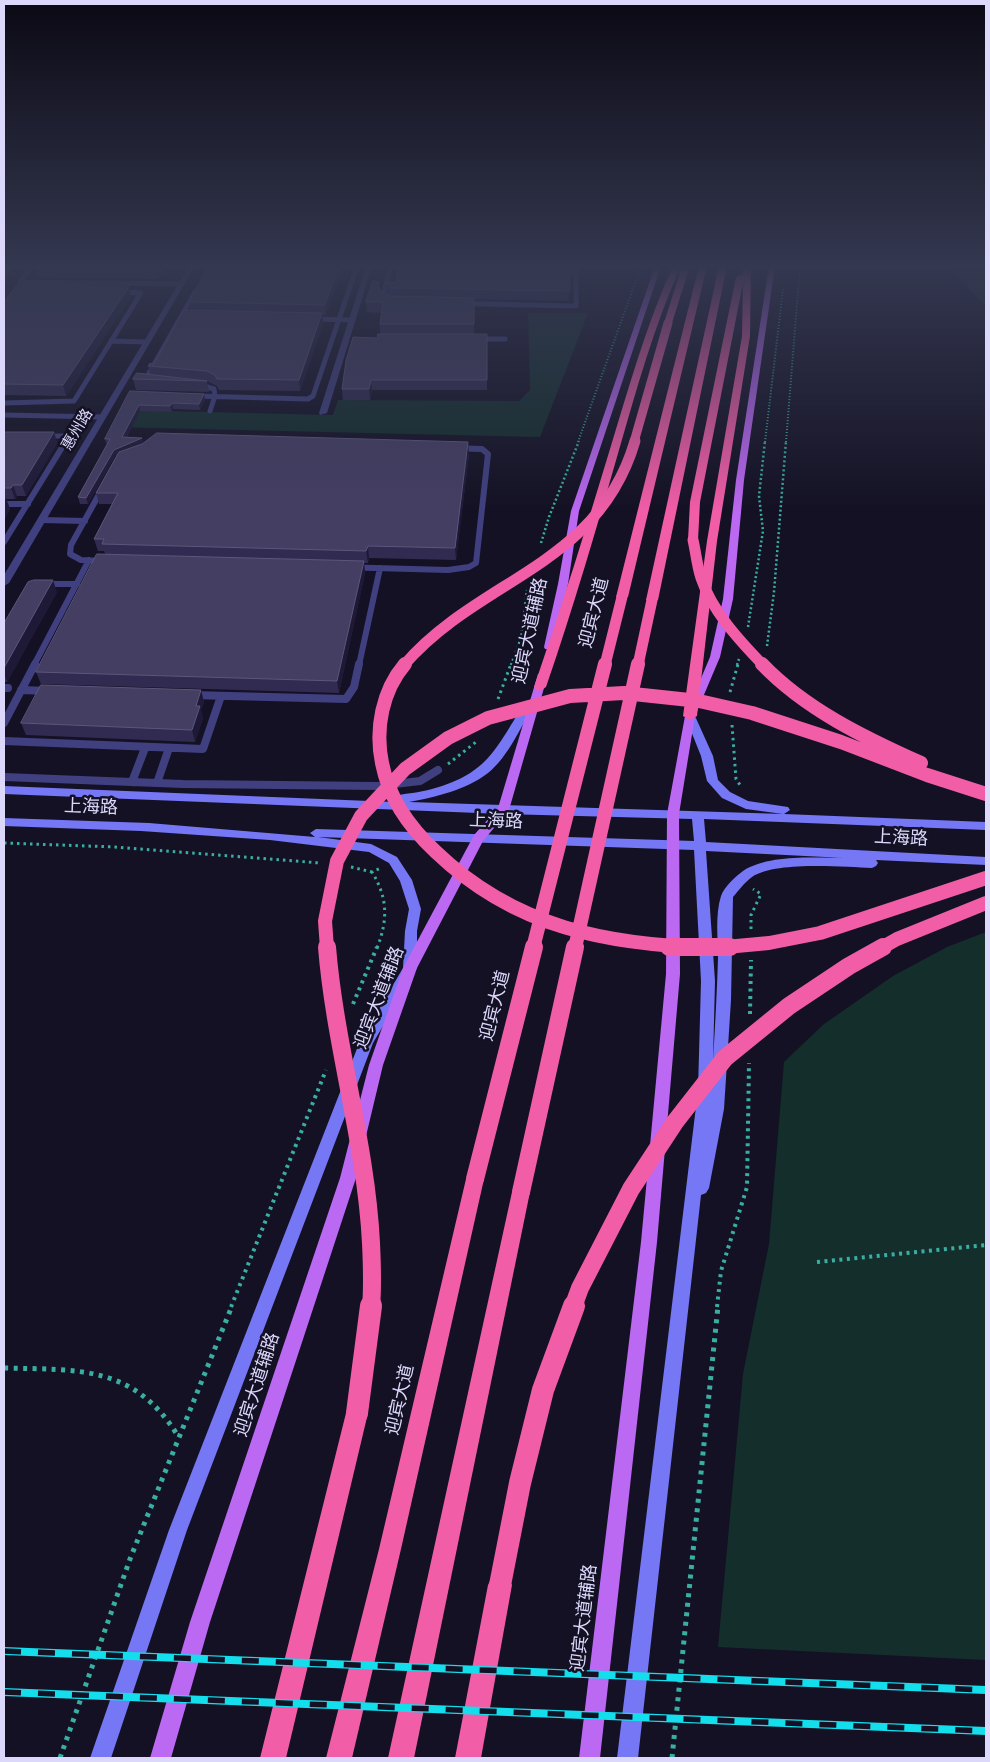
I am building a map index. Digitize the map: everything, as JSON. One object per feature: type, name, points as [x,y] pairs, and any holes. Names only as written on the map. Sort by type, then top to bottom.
[{"type":"highway","points":[[540,687],[568,610],[645,348]]},
{"type":"highway","points":[[661,348],[636,437],[620,482],[608,500],[583,530],[535,568],[459,615],[431,638],[403,666],[386,696],[378,734],[382,771],[404,818],[435,854],[486,893],[526,914],[567,929],[638,944],[696,949],[756,945],[819,933],[986,878]]},
{"type":"highway","name":"迎宾大道","points":[[339,1758],[390,1549],[475,1179],[683,348]]},
{"type":"highway","points":[[401,1758],[521,1192],[652,600],[706,348]]},
{"type":"highway","points":[[727,348],[695,502],[693,540],[701,579],[710,597],[732,631],[754,656],[783,683],[849,729],[923,763],[986,785]]},
{"type":"highway","points":[[690,716],[712,541],[744,348]]},
{"type":"highway","points":[[273,1758],[357,1413],[373,1289],[369,1200],[348,1076],[330,986],[325,921],[337,862],[361,816],[405,769],[448,738],[488,718],[570,696],[624,693],[699,701],[752,713],[841,742],[927,775],[986,794]]},
{"type":"highway","points":[[468,1758],[520,1483],[543,1390],[580,1288],[631,1189],[676,1122],[725,1058],[789,1006],[849,966],[897,939],[986,903]]},
{"type":"main road","name":"迎宾大道辅路","points":[[160,1758],[200,1622],[348,1178],[376,1065],[410,968],[478,838],[503,810],[540,687],[563,584],[575,511],[630,348]]},
{"type":"main road","name":"迎宾大道辅路","points":[[589,1758],[649,1242],[673,974],[673,814],[690,716],[715,656],[728,599],[740,480],[760,348]]},
{"type":"street","name":"惠州路","points":[[4,583],[143,348]]},
{"type":"street","points":[[323,413],[343,348]]},
{"type":"street","points":[[153,796],[220,793],[328,798],[408,799],[435,794],[476,775],[490,764],[540,687]]},
{"type":"street","points":[[690,716],[707,756],[713,780],[726,795],[746,805],[770,809],[986,825]]},
{"type":"street","name":"上海路","points":[[4,790],[503,810],[986,825]]},
{"type":"street","points":[[628,1758],[686,1262],[705,1080],[708,981],[698,815]]},
{"type":"street","name":"上海路","points":[[4,822],[700,846],[986,863]]},
{"type":"street","points":[[100,1758],[178,1530],[367,1041],[410,968],[415,909],[406,880],[393,860],[371,848],[270,836],[142,827]]},
{"type":"street","points":[[686,1262],[717,1109],[724,1000],[725,912],[728,896],[738,882],[749,873],[768,866],[809,862],[986,863]]},
{"type":"lane","points":[[4,403],[74,401],[107,348]]},
{"type":"lane","points":[[155,383],[143,381],[162,348]]},
{"type":"lane","points":[[188,396],[308,398],[313,396],[330,348]]},
{"type":"lane","points":[[190,384],[209,386],[214,389],[215,396],[210,411]]},
{"type":"lane","points":[[4,415],[102,417]]},
{"type":"lane","points":[[4,542],[69,436],[41,436]]},
{"type":"lane","points":[[159,440],[476,448],[486,451],[488,454],[476,563],[469,567],[453,570],[81,560],[70,554],[71,545],[85,521],[118,460],[123,456],[140,452],[146,449],[151,442],[159,440]]},
{"type":"lane","points":[[4,504],[28,504]]},
{"type":"lane","points":[[41,520],[85,521]]},
{"type":"lane","points":[[4,723],[89,560]]},
{"type":"lane","points":[[181,695],[339,700],[346,698],[354,687],[380,568]]},
{"type":"lane","points":[[37,587],[50,583],[77,584]]},
{"type":"lane","points":[[21,690],[61,691]]},
{"type":"lane","points":[[4,741],[203,750],[221,696]]},
{"type":"lane","points":[[132,782],[145,748]]},
{"type":"lane","points":[[157,783],[169,748]]},
{"type":"lane","points":[[4,778],[157,783],[386,786],[420,781],[438,770]]},
{"type":"path","points":[[767,648],[774,592],[793,348]]},
{"type":"path","points":[[4,844],[115,847],[320,864]]},
{"type":"path","points":[[350,867],[372,872]]},
{"type":"path","points":[[817,1262],[986,1245]]},
{"type":"path","points":[[4,1368],[91,1372],[115,1380],[133,1388],[162,1411],[178,1437]]},
{"type":"green space","points":[[529,348],[574,348],[540,437],[110,427],[120,410],[333,415],[338,400],[519,401],[530,390]]},
{"type":"green space","points":[[986,932],[986,1660],[718,1647],[743,1374],[769,1244],[784,1062],[824,1024],[893,976],[947,947]]},
{"type":"building","points":[[4,348],[88,348],[63,385],[4,384]]},
{"type":"building","points":[[162,348],[310,348],[299,380],[217,379],[215,375],[207,371],[148,366],[150,363],[153,365]]},
{"type":"building","points":[[350,348],[487,348],[487,380],[371,380],[369,389],[342,389]]},
{"type":"building","points":[[137,373],[207,381],[133,379]]},
{"type":"building","points":[[130,391],[204,394],[199,404],[172,403],[170,406],[139,405],[122,437],[142,438],[114,450],[86,498],[78,497],[110,439],[105,439]]},
{"type":"building","points":[[4,432],[54,432],[22,485],[13,485],[11,488],[4,488]]},
{"type":"building","points":[[157,433],[468,442],[455,548],[368,546],[366,551],[102,544],[104,539],[94,539],[118,493],[96,493],[119,452],[142,444]]},
{"type":"building","points":[[97,554],[364,561],[337,681],[36,672]]},
{"type":"building","points":[[34,580],[53,580],[4,668],[4,623],[28,582]]},
{"type":"building","points":[[41,685],[201,690],[196,706],[200,706],[192,730],[21,723]]},
{"type":"railway","points":[[4,1651],[986,1690]]},
{"type":"railway","points":[[4,1692],[986,1731]]}]
